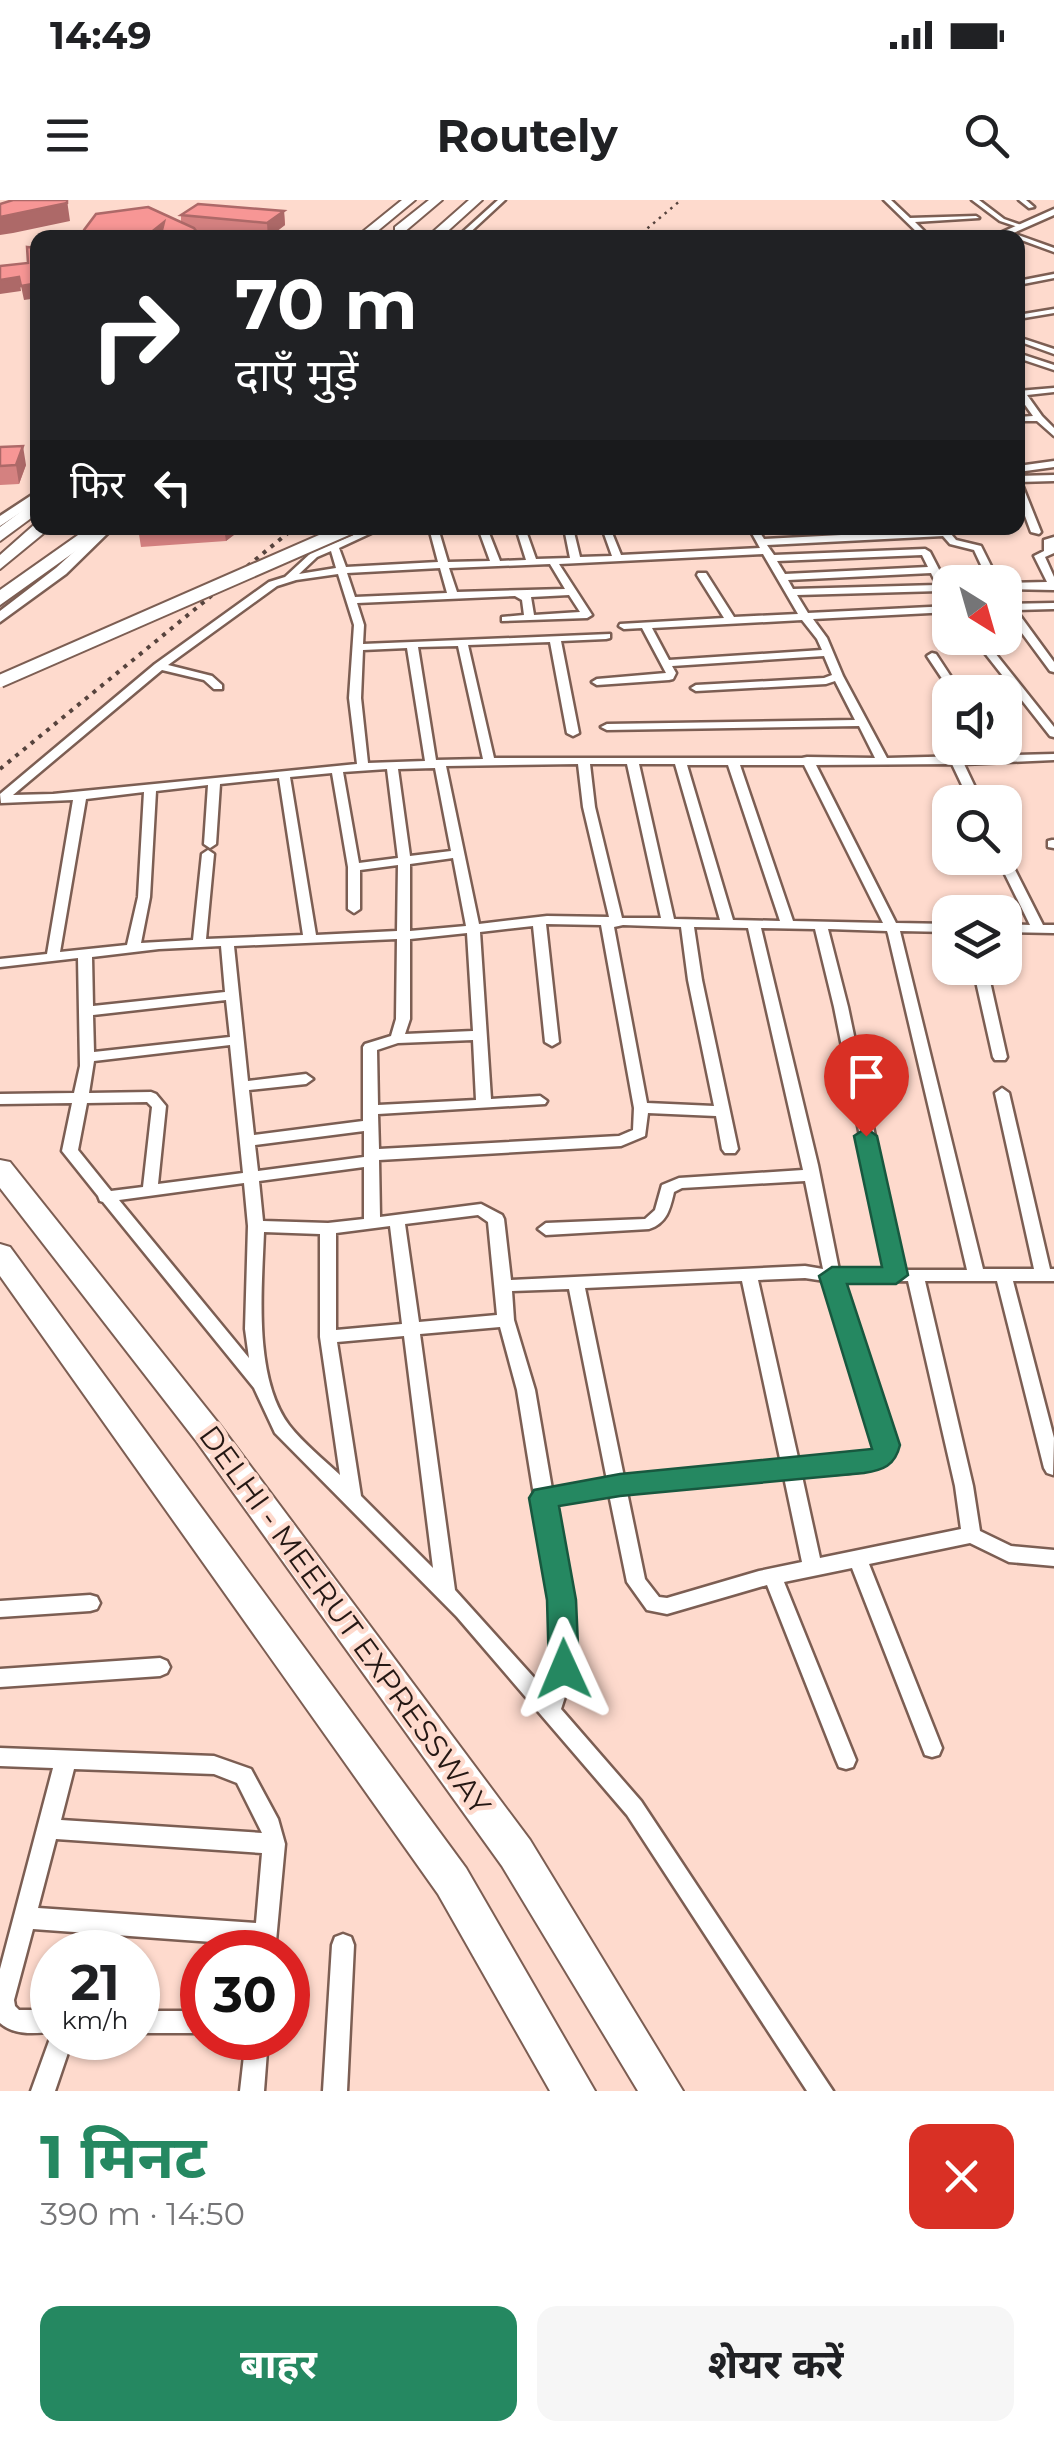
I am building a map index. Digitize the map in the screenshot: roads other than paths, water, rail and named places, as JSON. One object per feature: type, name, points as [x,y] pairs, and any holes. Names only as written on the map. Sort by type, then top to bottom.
[{"type":"highway","points":[[372,230],[412,200]]},
{"type":"highway","points":[[400,230],[436,200]]},
{"type":"highway","points":[[417,230],[453,200]]},
{"type":"highway","points":[[439,230],[473,200]]},
{"type":"highway","points":[[0,536],[30,511]]},
{"type":"highway","points":[[0,564],[33,535]]},
{"type":"highway","points":[[0,598],[64,535]]},
{"type":"highway","points":[[0,598],[89,535]]},
{"type":"highway","name":"DELHI - MEERUT EXPRESSWAY","points":[[0,1169],[208,1434],[516,1852],[662,2091]]},
{"type":"highway","points":[[0,1254],[452,1881],[574,2091]]},
{"type":"main road","points":[[1012,230],[1054,216]]},
{"type":"main road","points":[[1025,231],[1054,216]]},
{"type":"main road","points":[[0,522],[30,501]]},
{"type":"main road","points":[[0,618],[100,535]]},
{"type":"main road","points":[[0,677],[319,535]]},
{"type":"main road","points":[[0,677],[334,535]]},
{"type":"street","points":[[468,230],[502,200]]},
{"type":"street","points":[[888,200],[907,200]]},
{"type":"street","points":[[888,200],[920,230]]},
{"type":"street","points":[[974,200],[1000,219],[1022,226]]},
{"type":"street","points":[[1022,200],[1031,207]]},
{"type":"street","points":[[899,211],[964,208]]},
{"type":"street","points":[[910,220],[976,218]]},
{"type":"street","points":[[1025,241],[1054,250]]},
{"type":"street","points":[[1025,282],[1054,276]]},
{"type":"street","points":[[1025,316],[1054,311]]},
{"type":"street","points":[[1025,344],[1050,351]]},
{"type":"street","points":[[1025,357],[1050,351]]},
{"type":"street","points":[[1025,359],[1054,368]]},
{"type":"street","points":[[1025,393],[1054,390]]},
{"type":"street","points":[[1025,400],[1054,433]]},
{"type":"street","points":[[1025,419],[1039,418]]},
{"type":"street","points":[[1025,468],[1054,464]]},
{"type":"street","points":[[1025,479],[1054,478]]},
{"type":"street","points":[[1025,504],[1036,532]]},
{"type":"street","points":[[1,800],[159,666],[242,604],[289,578],[314,555],[360,535]]},
{"type":"street","points":[[435,535],[452,594]]},
{"type":"street","points":[[485,535],[496,564]]},
{"type":"street","points":[[522,535],[532,563]]},
{"type":"street","points":[[570,535],[576,561]]},
{"type":"street","points":[[609,535],[618,559]]},
{"type":"street","points":[[757,535],[829,653],[883,762]]},
{"type":"street","points":[[289,578],[396,568],[767,550],[899,535]]},
{"type":"street","points":[[947,535],[953,542],[978,548],[986,565]]},
{"type":"street","points":[[1022,586],[1053,586],[1039,556],[1051,554],[1047,542],[1054,540]]},
{"type":"street","points":[[334,546],[359,624],[355,698],[363,767]]},
{"type":"street","points":[[767,550],[925,552],[932,570],[783,577]]},
{"type":"street","points":[[506,619],[587,615],[553,562]]},
{"type":"street","points":[[396,568],[402,596]]},
{"type":"street","points":[[702,575],[730,619]]},
{"type":"street","points":[[790,592],[932,588]]},
{"type":"street","points":[[351,600],[572,592]]},
{"type":"street","points":[[520,594],[527,598],[529,618]]},
{"type":"street","points":[[624,626],[932,606]]},
{"type":"street","points":[[1022,607],[1054,606]]},
{"type":"street","points":[[1022,623],[1048,651],[1054,669]]},
{"type":"street","points":[[597,682],[663,679],[671,673],[646,625]]},
{"type":"street","points":[[356,647],[606,636]]},
{"type":"street","points":[[555,638],[572,733]]},
{"type":"street","points":[[462,642],[490,764]]},
{"type":"street","points":[[412,644],[474,927],[484,1103]]},
{"type":"street","points":[[667,663],[829,653]]},
{"type":"street","points":[[991,655],[1054,734]]},
{"type":"street","points":[[932,656],[945,675]]},
{"type":"street","points":[[159,666],[208,678],[218,687]]},
{"type":"street","points":[[696,688],[826,681],[838,676]]},
{"type":"street","points":[[607,727],[862,723]]},
{"type":"street","points":[[1022,759],[1054,757]]},
{"type":"street","points":[[808,760],[892,927],[976,1274]]},
{"type":"street","points":[[1,800],[80,796],[363,767],[680,761],[932,762]]},
{"type":"street","points":[[680,761],[728,925]]},
{"type":"street","points":[[733,761],[788,926]]},
{"type":"street","points":[[105,1197],[252,1179],[370,1158],[622,1140],[640,1132],[641,1108],[584,762]]},
{"type":"street","points":[[632,762],[669,924]]},
{"type":"street","points":[[392,766],[404,860],[403,1019],[397,1039]]},
{"type":"street","points":[[337,770],[354,867],[354,909]]},
{"type":"street","points":[[284,775],[310,940]]},
{"type":"street","points":[[199,945],[214,782]]},
{"type":"street","points":[[132,948],[144,898],[150,789]]},
{"type":"street","points":[[53,957],[80,796]]},
{"type":"street","points":[[354,867],[458,854]]},
{"type":"street","points":[[1014,875],[1046,929]]},
{"type":"street","points":[[0,963],[132,948],[405,935],[539,921],[932,928]]},
{"type":"street","points":[[539,921],[552,1042]]},
{"type":"street","points":[[687,924],[730,1148]]},
{"type":"street","points":[[543,1498],[620,1485],[878,1460],[886,1445],[832,1276],[754,926]]},
{"type":"street","points":[[820,926],[906,1275],[953,1434],[972,1535]]},
{"type":"street","points":[[227,944],[256,1226],[253,1329],[262,1386],[281,1428],[446,1594],[634,1808],[820,2091]]},
{"type":"street","points":[[85,954],[88,1057],[70,1151],[262,1386]]},
{"type":"street","points":[[984,985],[1000,1057]]},
{"type":"street","points":[[87,1011],[234,996]]},
{"type":"street","points":[[372,1223],[370,1047],[397,1039],[480,1034]]},
{"type":"street","points":[[88,1057],[238,1040]]},
{"type":"street","points":[[244,1086],[306,1079]]},
{"type":"street","points":[[504,1286],[749,1274],[1049,1275],[1002,1093]]},
{"type":"street","points":[[0,1100],[152,1096],[157,1101],[150,1192]]},
{"type":"street","points":[[248,1140],[369,1118],[484,1103],[540,1101]]},
{"type":"street","points":[[641,1108],[721,1111]]},
{"type":"street","points":[[546,1229],[649,1224],[662,1212],[667,1189],[680,1183],[812,1175]]},
{"type":"street","points":[[256,1226],[328,1228],[482,1209],[496,1219],[506,1320],[526,1390],[563,1624],[564,1669],[551,1710]]},
{"type":"street","points":[[396,1220],[414,1329],[446,1594]]},
{"type":"street","points":[[328,1228],[328,1336],[352,1499]]},
{"type":"street","points":[[749,1274],[813,1569]]},
{"type":"street","points":[[1003,1274],[1053,1468]]},
{"type":"street","points":[[576,1283],[620,1485],[636,1582],[654,1604],[667,1606],[773,1577],[972,1535],[1010,1554],[1054,1558]]},
{"type":"street","points":[[328,1336],[506,1320]]},
{"type":"street","points":[[858,1560],[932,1748]]},
{"type":"street","points":[[773,1577],[846,1760]]},
{"type":"street","points":[[0,1609],[90,1602]]},
{"type":"street","points":[[0,1678],[160,1668]]},
{"type":"street","points":[[0,1757],[214,1764],[244,1776],[271,1826],[274,1844],[266,1930]]},
{"type":"street","points":[[30,2021],[15,2021],[6,2012],[3,2000],[66,1759]]},
{"type":"street","points":[[48,1829],[274,1844]]},
{"type":"street","points":[[25,1918],[180,1935]]},
{"type":"street","points":[[335,2091],[343,1945]]},
{"type":"street","points":[[43,2091],[54,2060]]},
{"type":"street","points":[[252,2091],[255,2060]]},
{"type":"railway","points":[[645,230],[681,200]]},
{"type":"railway","points":[[0,769],[285,535]]}]
